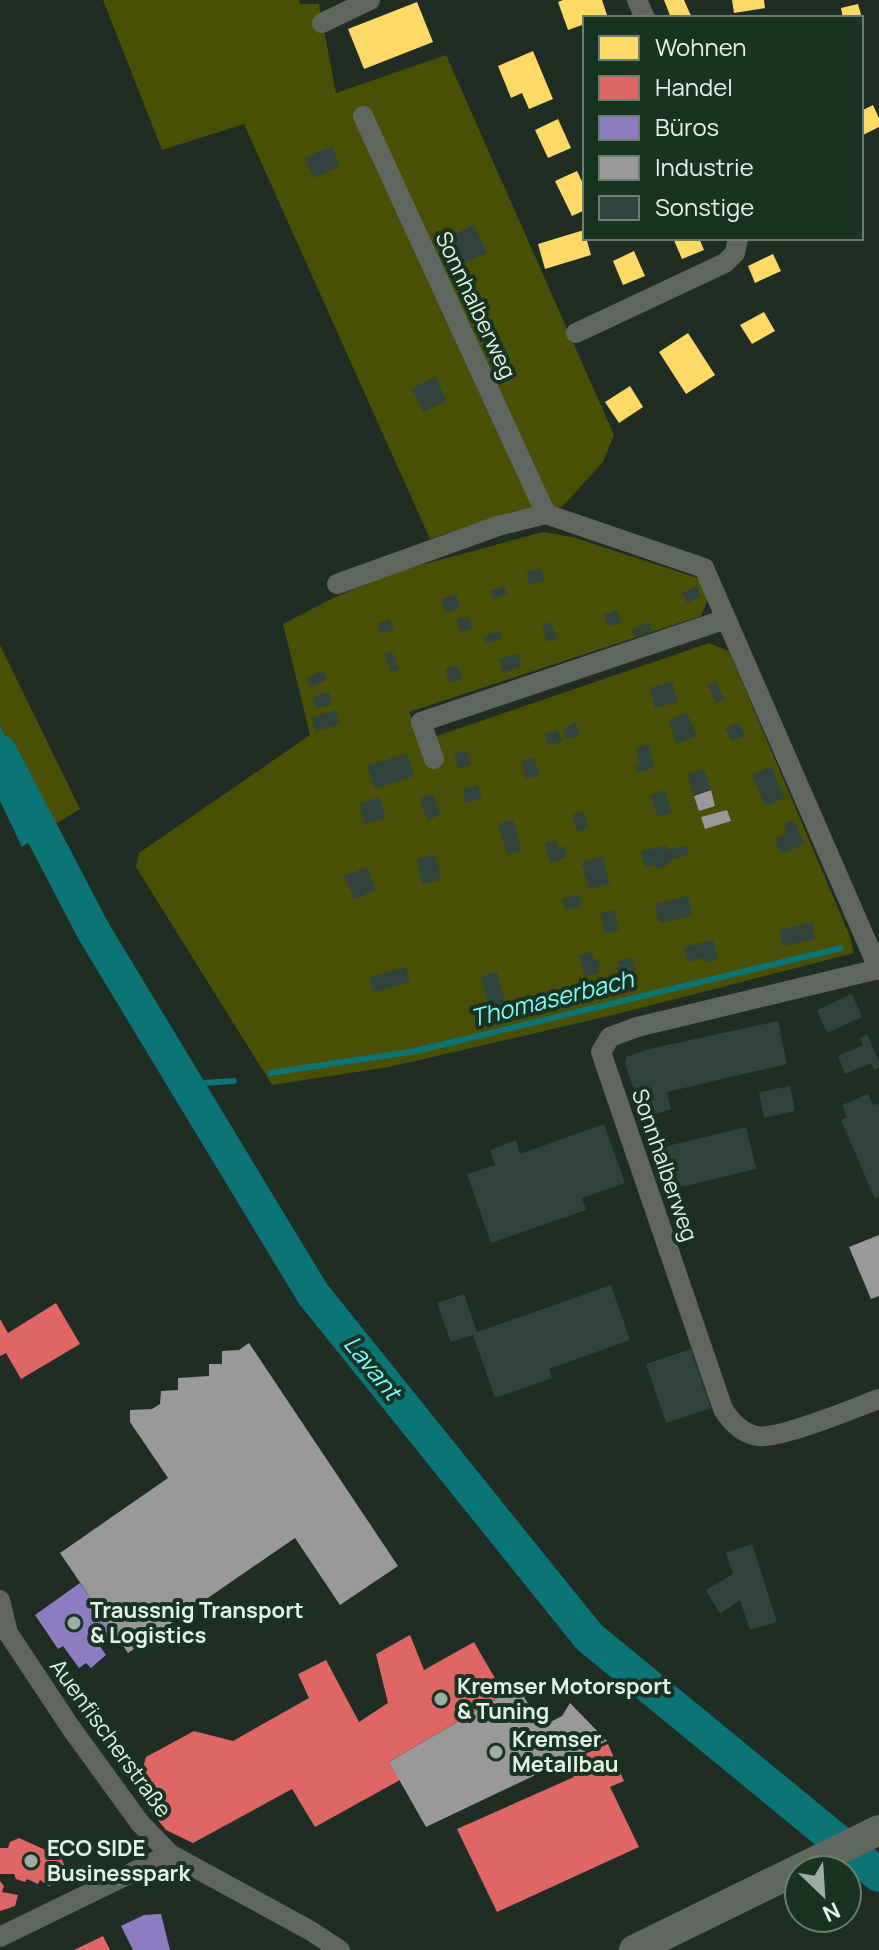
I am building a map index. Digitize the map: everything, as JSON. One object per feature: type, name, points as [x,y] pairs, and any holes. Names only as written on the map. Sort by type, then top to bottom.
[{"type":"main road","points":[[634,1950],[879,1830]]},
{"type":"street","points":[[322,23],[370,0]]},
{"type":"street","name":"Sonnhalberweg","points":[[363,116],[546,514],[704,568],[879,969],[637,1027],[610,1037],[601,1052],[723,1409],[731,1422],[748,1433],[771,1436],[879,1399]]},
{"type":"street","points":[[576,333],[725,263],[735,253],[738,240]]},
{"type":"street","points":[[337,584],[498,526],[546,514]]},
{"type":"street","points":[[434,759],[421,722],[726,619]]},
{"type":"street","name":"Auenfischerstraße","points":[[0,1600],[8,1633],[71,1728],[140,1823],[170,1854],[340,1950]]},
{"type":"street","points":[[0,1937],[170,1854]]},
{"type":"green space","points":[[103,0],[299,0],[300,4],[319,4],[336,93],[446,55],[614,435],[603,462],[562,507],[515,511],[430,539],[244,124],[162,150]]},
{"type":"green space","points":[[543,532],[572,537],[698,578],[708,599],[701,616],[409,712],[422,741],[709,643],[729,651],[849,934],[854,953],[613,1015],[389,1067],[272,1085],[136,867],[139,853],[310,735],[283,624],[335,597],[395,572]]},
{"type":"green space","points":[[0,645],[80,809],[51,827],[0,726]]},
{"type":"water","points":[[0,726],[51,827],[22,847],[0,801]]},
{"type":"building: Wohnen","points":[[602,0],[607,15],[583,16],[583,25],[568,30],[558,2]]},
{"type":"building: Wohnen","points":[[664,0],[684,0],[691,16],[670,16]]},
{"type":"building: Wohnen","points":[[732,0],[764,0],[765,8],[734,13]]},
{"type":"building: Wohnen","points":[[417,2],[433,42],[364,69],[348,29]]},
{"type":"building: Wohnen","points":[[858,4],[861,16],[843,16],[841,8]]},
{"type":"building: Wohnen","points":[[533,51],[553,99],[529,109],[522,93],[511,98],[498,66]]},
{"type":"building: Wohnen","points":[[873,105],[879,127],[863,135],[863,110]]},
{"type":"building: Wohnen","points":[[558,119],[571,148],[548,158],[535,130]]},
{"type":"building: Wohnen","points":[[577,171],[583,184],[583,211],[572,216],[555,181]]},
{"type":"building: Wohnen","points":[[583,230],[583,240],[587,240],[591,255],[545,269],[538,244]]},
{"type":"building: Wohnen","points":[[674,240],[700,240],[704,250],[682,259]]},
{"type":"building: Wohnen","points":[[634,251],[645,276],[623,285],[613,261]]},
{"type":"building: Wohnen","points":[[773,254],[781,271],[755,283],[748,266]]},
{"type":"building: Wohnen","points":[[764,312],[775,331],[752,344],[740,325]]},
{"type":"building: Wohnen","points":[[688,333],[715,375],[686,394],[659,352]]},
{"type":"building: Wohnen","points":[[630,386],[643,407],[619,423],[605,402]]},
{"type":"building: Handel","points":[[56,1303],[80,1344],[21,1379],[6,1353],[0,1356],[0,1319],[8,1333]]},
{"type":"building: Handel","points":[[410,1635],[424,1670],[474,1642],[504,1694],[389,1762],[400,1780],[315,1827],[292,1789],[193,1843],[166,1830],[136,1793],[146,1757],[194,1731],[233,1741],[309,1698],[298,1674],[326,1660],[359,1722],[388,1703],[376,1654]]},
{"type":"building: Handel","points":[[608,1744],[624,1781],[610,1787],[639,1847],[497,1912],[457,1829],[574,1777],[567,1762]]},
{"type":"building: Handel","name":"ECO SIDE Businesspark","points":[[19,1838],[61,1857],[64,1865],[58,1882],[49,1886],[40,1880],[38,1884],[27,1879],[25,1882],[16,1879],[14,1874],[0,1874],[0,1848],[8,1848],[10,1842]]},
{"type":"building: Handel","name":"ECO SIDE Businesspark","points":[[0,1881],[4,1886],[2,1892],[18,1895],[15,1906],[0,1911]]},
{"type":"building: Handel","points":[[103,1936],[110,1950],[74,1950]]},
{"type":"building: Büros","name":"Traussnig Transport & Logistics","points":[[80,1583],[114,1631],[97,1642],[106,1655],[91,1668],[86,1663],[79,1668],[63,1646],[58,1649],[35,1615]]},
{"type":"building: Büros","points":[[161,1914],[170,1950],[133,1950],[121,1926],[144,1915]]},
{"type":"building: Industrie","points":[[711,790],[715,806],[699,811],[694,796]]},
{"type":"building: Industrie","points":[[727,810],[731,821],[705,829],[701,817]]},
{"type":"building: Industrie","points":[[879,1235],[879,1296],[871,1299],[849,1247]]},
{"type":"building: Industrie","points":[[249,1343],[398,1566],[340,1605],[295,1538],[128,1653],[60,1553],[168,1478],[130,1422],[130,1410],[152,1409],[160,1404],[161,1391],[178,1390],[178,1378],[209,1376],[209,1364],[222,1364],[222,1351],[239,1350]]},
{"type":"building: Industrie","name":"Kremser Metallbau","points":[[518,1686],[541,1727],[562,1716],[570,1703],[607,1741],[426,1827],[389,1762]]},
{"type":"building: Sonstige","points":[[332,146],[340,167],[313,178],[305,158]]},
{"type":"building: Sonstige","points":[[474,225],[487,253],[464,263],[451,235]]},
{"type":"building: Sonstige","points":[[435,377],[447,401],[423,412],[412,388]]},
{"type":"building: Sonstige","points":[[541,568],[545,580],[529,585],[526,573]]},
{"type":"building: Sonstige","points":[[504,586],[507,594],[493,599],[490,591]]},
{"type":"building: Sonstige","points":[[696,586],[701,597],[687,603],[682,593]]},
{"type":"building: Sonstige","points":[[456,594],[460,608],[446,613],[441,599]]},
{"type":"building: Sonstige","points":[[617,610],[622,622],[608,626],[604,615]]},
{"type":"building: Sonstige","points":[[469,617],[472,629],[460,631],[457,619]]},
{"type":"building: Sonstige","points":[[390,619],[394,630],[381,634],[378,623]]},
{"type":"building: Sonstige","points":[[551,622],[557,639],[548,642],[542,625]]},
{"type":"building: Sonstige","points":[[649,622],[652,631],[634,637],[632,629]]},
{"type":"building: Sonstige","points":[[499,631],[502,639],[486,644],[483,636]]},
{"type":"building: Sonstige","points":[[392,651],[399,670],[391,672],[384,654]]},
{"type":"building: Sonstige","points":[[518,653],[522,666],[503,672],[499,659]]},
{"type":"building: Sonstige","points":[[457,665],[462,679],[450,683],[445,669]]},
{"type":"building: Sonstige","points":[[323,671],[327,680],[310,687],[306,678]]},
{"type":"building: Sonstige","points":[[672,682],[678,702],[655,708],[650,688]]},
{"type":"building: Sonstige","points":[[716,682],[724,700],[716,703],[708,685]]},
{"type":"building: Sonstige","points":[[329,692],[332,704],[316,709],[313,697]]},
{"type":"building: Sonstige","points":[[336,710],[340,724],[315,732],[311,718]]},
{"type":"building: Sonstige","points":[[687,713],[697,736],[677,744],[668,720]]},
{"type":"building: Sonstige","points":[[739,722],[745,736],[731,741],[725,728]]},
{"type":"building: Sonstige","points":[[576,723],[580,735],[567,739],[563,728]]},
{"type":"building: Sonstige","points":[[558,730],[562,741],[549,746],[545,734]]},
{"type":"building: Sonstige","points":[[649,744],[654,768],[637,772],[635,766],[640,765],[636,747]]},
{"type":"building: Sonstige","points":[[466,750],[471,765],[459,769],[454,754]]},
{"type":"building: Sonstige","points":[[407,753],[414,776],[375,789],[367,766]]},
{"type":"building: Sonstige","points":[[534,758],[539,775],[526,779],[521,762]]},
{"type":"building: Sonstige","points":[[771,767],[785,798],[765,806],[752,775]]},
{"type":"building: Sonstige","points":[[704,769],[711,790],[694,796],[687,774]]},
{"type":"building: Sonstige","points":[[478,785],[482,798],[466,803],[462,790]]},
{"type":"building: Sonstige","points":[[664,790],[672,812],[658,817],[650,795]]},
{"type":"building: Sonstige","points":[[433,794],[440,815],[427,820],[420,798]]},
{"type":"building: Sonstige","points":[[379,797],[386,817],[365,824],[359,804]]},
{"type":"building: Sonstige","points":[[583,811],[589,828],[577,832],[572,814]]},
{"type":"building: Sonstige","points":[[513,820],[522,850],[507,854],[498,824]]},
{"type":"building: Sonstige","points":[[794,820],[804,844],[781,854],[774,838],[787,833],[784,824]]},
{"type":"building: Sonstige","points":[[556,840],[558,848],[564,846],[567,857],[550,863],[545,844]]},
{"type":"building: Sonstige","points":[[667,845],[668,850],[687,845],[689,855],[668,861],[669,865],[656,869],[655,865],[645,867],[641,852]]},
{"type":"building: Sonstige","points":[[435,855],[441,880],[422,884],[417,859]]},
{"type":"building: Sonstige","points":[[602,856],[610,883],[590,889],[581,863]]},
{"type":"building: Sonstige","points":[[367,867],[376,890],[354,899],[344,876]]},
{"type":"building: Sonstige","points":[[579,894],[582,906],[565,910],[562,899]]},
{"type":"building: Sonstige","points":[[688,896],[692,916],[659,923],[655,904]]},
{"type":"building: Sonstige","points":[[614,910],[619,930],[604,934],[601,913]]},
{"type":"building: Sonstige","points":[[812,922],[815,939],[783,946],[779,930]]},
{"type":"building: Sonstige","points":[[713,940],[718,959],[705,963],[704,958],[688,962],[684,947]]},
{"type":"building: Sonstige","points":[[592,952],[600,968],[597,969],[598,973],[584,977],[579,955]]},
{"type":"building: Sonstige","points":[[631,957],[636,970],[619,976],[618,961]]},
{"type":"building: Sonstige","points":[[406,967],[410,982],[374,992],[369,977]]},
{"type":"building: Sonstige","points":[[497,972],[506,1006],[490,1010],[481,977]]},
{"type":"building: Sonstige","points":[[852,994],[862,1017],[827,1033],[817,1010]]},
{"type":"building: Sonstige","points":[[778,1021],[787,1064],[667,1092],[671,1109],[644,1118],[625,1064],[626,1057],[649,1049]]},
{"type":"building: Sonstige","points":[[867,1034],[879,1068],[874,1070],[871,1063],[845,1074],[838,1056],[863,1045],[860,1038]]},
{"type":"building: Sonstige","points":[[790,1086],[795,1111],[764,1118],[759,1092]]},
{"type":"building: Sonstige","points":[[868,1094],[873,1105],[878,1103],[879,1106],[879,1197],[875,1199],[841,1120],[847,1117],[842,1105]]},
{"type":"building: Sonstige","points":[[604,1124],[625,1183],[582,1198],[586,1210],[491,1243],[467,1174],[495,1165],[490,1150],[516,1140],[520,1154]]},
{"type":"building: Sonstige","points":[[746,1127],[756,1169],[669,1190],[659,1148]]},
{"type":"building: Sonstige","points":[[611,1285],[630,1340],[549,1369],[552,1378],[495,1398],[473,1335],[451,1342],[437,1303],[464,1294],[477,1332]]},
{"type":"building: Sonstige","points":[[691,1349],[711,1408],[666,1423],[646,1364]]},
{"type":"building: Sonstige","points":[[752,1544],[777,1622],[750,1630],[740,1600],[720,1614],[706,1590],[733,1574],[726,1553]]},
{"type":"waterway","name":"Lavant","points":[[0,752],[94,932],[313,1294],[589,1637],[879,1875]]},
{"type":"waterway","name":"Thomaserbach","points":[[270,1073],[416,1051],[841,948]]},
{"type":"waterway","name":"Thomaserbach","points":[[186,1084],[234,1081]]},
{"type":"place","name":"Traussnig Transport & Logistics","points":[[74,1623]]},
{"type":"place","name":"Kremser Motorsport & Tuning","points":[[441,1699]]},
{"type":"place","name":"Kremser Metallbau","points":[[496,1752]]},
{"type":"place","name":"ECO SIDE Businesspark","points":[[31,1861]]}]
